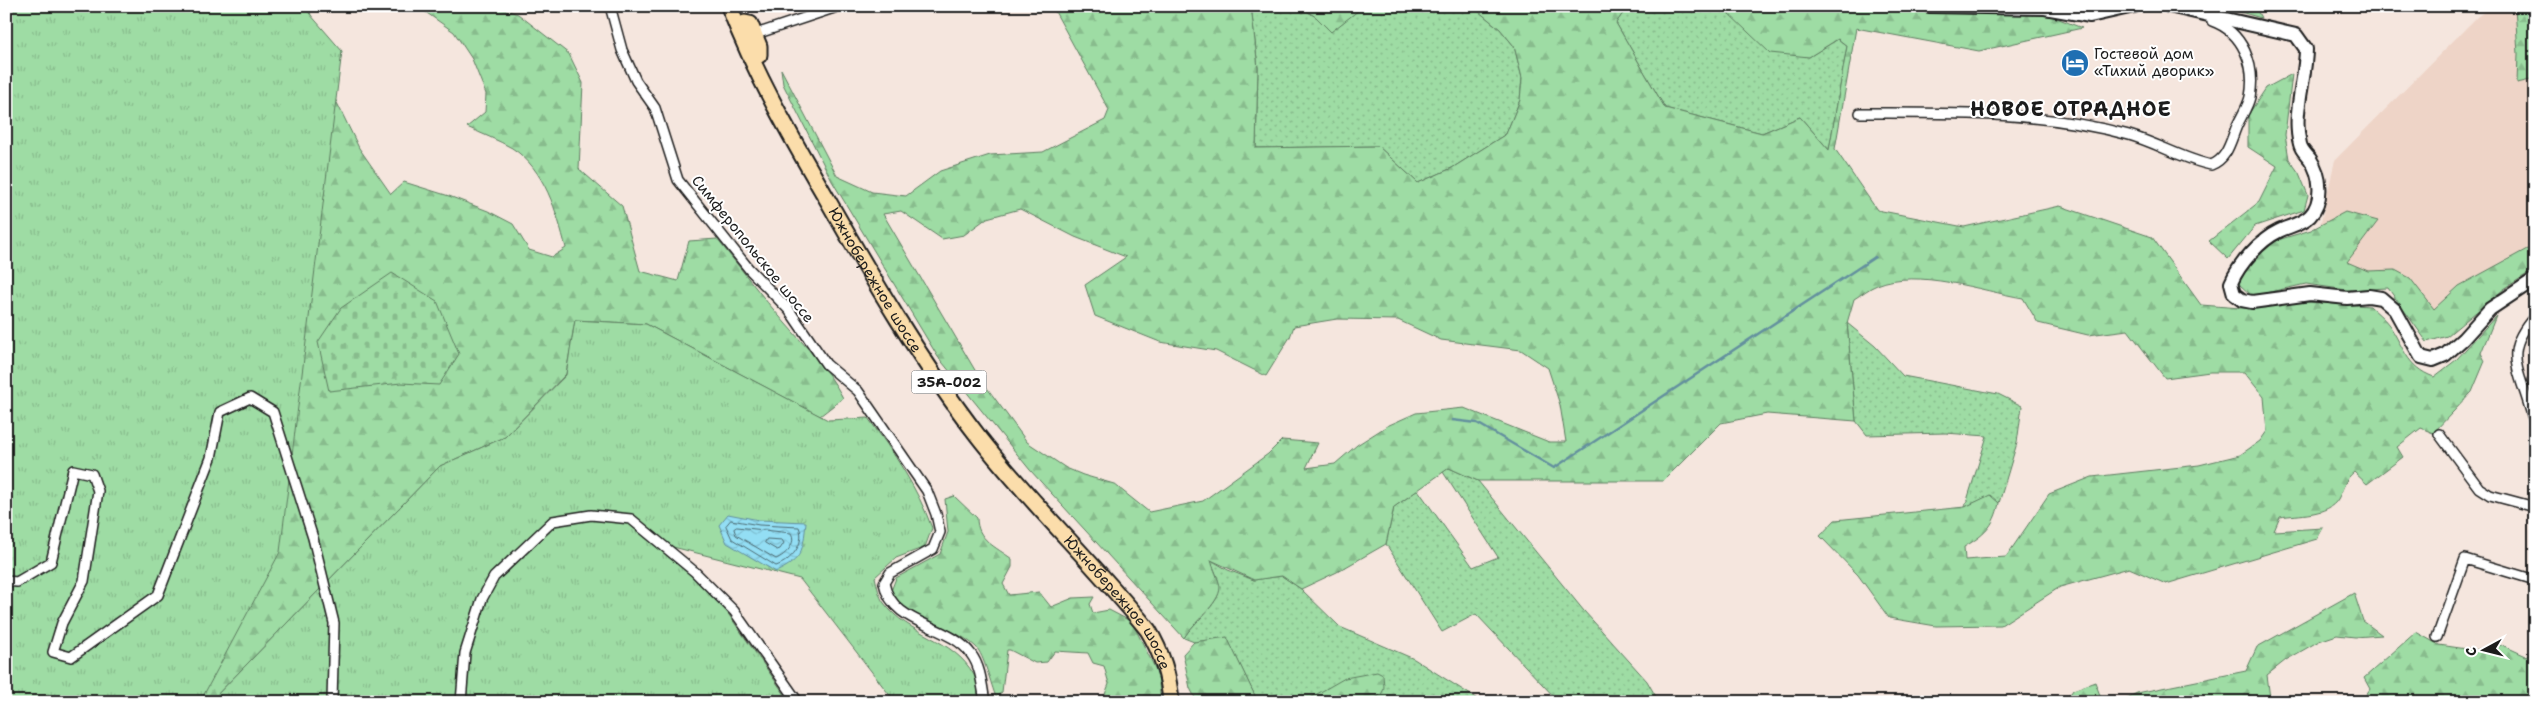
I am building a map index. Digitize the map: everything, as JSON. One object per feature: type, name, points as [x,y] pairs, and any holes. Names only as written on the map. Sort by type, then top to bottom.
[{"type":"highway","name":"Южнобережное шоссе","points":[[732,7],[749,33],[756,59],[799,137],[921,341],[988,434],[1037,495],[1142,610],[1154,627],[1172,660],[1177,676],[1180,702]]},
{"type":"highway","name":"Южнобережное шоссе","points":[[732,7],[788,131],[842,227],[938,380],[978,436],[1148,630],[1158,647],[1164,663],[1171,702]]},
{"type":"main road","points":[[1929,6],[2043,7],[2090,16],[2134,6]]},
{"type":"main road","points":[[2170,6],[2296,35],[2306,49],[2298,123],[2299,136],[2303,152],[2315,170],[2319,182],[2318,201],[2306,220],[2269,238],[2244,263],[2230,283],[2234,294],[2242,300],[2252,302],[2310,294],[2347,298],[2369,296],[2381,298],[2395,310],[2421,356],[2433,360],[2445,355],[2463,339],[2490,309],[2535,279]]},
{"type":"street","name":"Симферопольское шоссе","points":[[610,6],[622,50],[636,81],[654,108],[678,180],[749,270],[789,310],[826,364],[858,391],[927,491],[936,514],[940,532],[936,543],[933,549],[890,573],[884,583],[886,593],[894,605],[907,615],[962,644],[972,655],[980,674],[985,702]]},
{"type":"street","points":[[749,33],[840,6]]},
{"type":"street","points":[[1860,113],[1999,114],[2051,120],[2130,135],[2212,165],[2225,156],[2241,114],[2250,98],[2250,68],[2242,42],[2224,25],[2170,6]]},
{"type":"street","points":[[2535,316],[2517,342],[2514,355],[2535,424]]},
{"type":"street","points":[[6,581],[17,582],[51,562],[73,470],[92,474],[98,491],[84,581],[62,623],[53,652],[71,657],[158,595],[211,458],[220,412],[250,398],[273,412],[314,538],[334,623],[332,702]]},
{"type":"street","points":[[2439,434],[2479,488],[2490,495],[2535,507]]},
{"type":"street","points":[[461,702],[465,653],[482,599],[494,577],[553,521],[591,515],[631,519],[695,572],[734,611],[798,702]]},
{"type":"street","points":[[2437,637],[2464,559],[2535,580]]},
{"type":"shaded area","points":[[2492,6],[2527,6],[2535,22],[2535,257],[2429,338],[2392,277],[2337,271],[2320,227],[2335,160],[2477,17]]},
{"type":"green space","points":[[6,6],[309,6],[323,74],[359,148],[391,194],[404,182],[488,211],[513,224],[529,250],[552,257],[566,248],[554,207],[541,180],[533,168],[512,148],[467,127],[485,112],[486,94],[472,59],[454,32],[424,11],[404,6],[493,6],[518,14],[569,54],[583,83],[579,169],[622,206],[640,271],[678,281],[689,241],[717,239],[767,302],[824,368],[843,398],[820,416],[646,324],[575,320],[566,374],[505,437],[440,466],[210,702],[6,702]]},
{"type":"green space","points":[[6,6],[303,6],[342,51],[280,552],[200,702],[6,702]]},
{"type":"green space","points":[[1052,6],[1251,6],[1258,68],[1256,148],[1378,146],[1418,183],[1452,168],[1506,134],[1520,100],[1522,78],[1514,46],[1500,29],[1472,6],[1628,6],[1616,23],[1665,108],[1762,133],[1800,117],[1829,150],[1847,46],[1838,39],[1809,57],[1770,53],[1726,11],[1716,6],[1901,6],[1910,9],[2036,10],[2082,28],[1979,51],[1856,28],[1835,149],[1877,210],[1964,227],[2060,206],[2152,237],[2201,305],[2254,309],[2281,303],[2304,302],[2370,306],[2389,325],[2411,362],[2417,368],[2434,377],[2456,360],[2496,316],[2481,353],[2485,361],[2472,392],[2433,433],[2421,428],[2397,447],[2403,457],[2367,484],[2354,472],[2346,481],[2338,499],[2333,505],[2327,509],[2312,513],[2280,517],[2274,531],[2323,528],[2317,539],[2166,584],[2129,568],[2060,587],[2001,625],[1936,626],[1889,618],[1858,575],[1820,536],[1835,520],[1965,507],[1990,495],[1999,503],[1997,511],[1987,530],[1964,547],[1965,560],[2006,557],[2049,494],[2092,477],[2199,465],[2240,455],[2260,441],[2267,431],[2264,397],[2244,372],[2210,372],[2165,378],[2128,330],[2088,335],[2038,323],[2023,298],[1950,282],[1911,279],[1893,280],[1874,286],[1854,299],[1847,323],[1856,421],[1767,414],[1721,423],[1663,481],[1478,481],[1449,468],[1394,507],[1386,544],[1337,572],[1301,589],[1282,576],[1254,580],[1211,560],[1220,587],[1219,593],[1211,607],[1184,638],[1030,470],[938,357],[832,181],[783,84],[781,69],[837,176],[872,192],[906,196],[940,171],[990,155],[1043,152],[1105,120],[1109,110]],"holes":[[[1020,209],[1075,237],[1126,257],[1085,285],[1095,316],[1160,342],[1216,351],[1266,376],[1290,337],[1294,326],[1337,319],[1398,320],[1441,340],[1521,350],[1548,368],[1560,405],[1566,442],[1549,442],[1464,408],[1416,413],[1387,426],[1357,445],[1335,464],[1306,468],[1318,443],[1282,440],[1268,454],[1203,501],[1149,512],[1114,484],[1066,468],[1027,442],[979,377],[883,214],[901,211],[942,239],[964,235],[987,218]]]},
{"type":"green space","points":[[1251,6],[1299,6],[1316,17],[1331,31],[1364,6],[1472,6],[1500,29],[1514,46],[1522,78],[1520,100],[1506,134],[1452,168],[1418,183],[1378,146],[1256,148],[1258,68]]},
{"type":"green space","points":[[1299,6],[1364,6],[1331,32],[1316,17]]},
{"type":"green space","points":[[1628,6],[1716,6],[1809,57],[1838,39],[1847,46],[1829,150],[1800,117],[1762,133],[1665,108],[1616,23]]},
{"type":"green space","points":[[2220,6],[2255,6],[2261,18]]},
{"type":"green space","points":[[2515,6],[2535,6],[2535,79],[2517,83],[2518,54]]},
{"type":"green space","points":[[2292,74],[2285,135],[2289,159],[2299,173],[2308,195],[2304,210],[2255,226],[2228,259],[2209,241],[2259,202],[2277,166],[2248,147],[2248,115],[2266,88]]},
{"type":"green space","points":[[2345,212],[2378,221],[2347,262],[2368,271],[2395,270],[2410,278],[2434,309],[2459,286],[2527,249],[2535,253],[2535,269],[2504,289],[2447,336],[2427,342],[2388,288],[2347,290],[2306,284],[2252,296],[2240,285],[2238,279],[2253,258],[2271,242],[2311,230]]},
{"type":"green space","points":[[392,273],[437,301],[459,354],[439,385],[401,383],[329,391],[318,342],[341,308]]},
{"type":"green space","points":[[575,320],[646,324],[828,420],[868,418],[904,471],[919,498],[932,528],[925,547],[896,558],[875,577],[878,591],[884,603],[905,623],[943,644],[965,662],[974,675],[979,702],[895,702],[800,579],[673,547],[715,595],[790,702],[210,702],[440,466],[505,437],[566,375]]},
{"type":"green space","points":[[1847,323],[1875,346],[1903,376],[1998,394],[2022,406],[2017,443],[1999,503],[1990,496],[1965,507],[1987,436],[1945,433],[1867,435],[1856,421]]},
{"type":"green space","points":[[1449,468],[1478,481],[1584,611],[1647,681],[1659,702],[1559,702],[1476,614],[1442,632],[1386,544],[1394,507],[1418,490],[1473,567],[1498,557],[1443,472]]},
{"type":"green space","points":[[954,496],[977,518],[980,532],[988,542],[1012,559],[1012,567],[1003,584],[1009,595],[1039,592],[1051,607],[1073,598],[1094,597],[1090,604],[1093,613],[1109,610],[1132,622],[1158,674],[1161,702],[1102,702],[1109,684],[1104,666],[1093,663],[1088,653],[1055,651],[1047,662],[1035,663],[1007,650],[1002,692],[996,697],[985,663],[976,647],[966,639],[918,617],[898,602],[891,591],[896,578],[940,554],[948,532],[945,499]]},
{"type":"green space","points":[[1211,560],[1228,570],[1254,580],[1282,576],[1301,589],[1340,627],[1414,659],[1482,702],[1370,702],[1381,694],[1288,702],[1278,694],[1257,700],[1227,638],[1194,642],[1184,638],[1216,600],[1219,587]]},
{"type":"green space","points":[[2354,593],[2363,621],[2382,635],[2355,637],[2337,635],[2319,641],[2286,660],[2267,675],[2270,698],[2265,702],[2119,702],[2137,693],[2246,671],[2257,647]]},
{"type":"green space","points":[[2416,632],[2439,645],[2474,650],[2502,645],[2526,656],[2535,649],[2535,702],[2361,702],[2370,689],[2364,678]]},
{"type":"green space","points":[[1227,637],[1257,700],[1278,694],[1288,702],[1197,702],[1190,688],[1183,654],[1194,642]]},
{"type":"green space","points":[[1377,672],[1383,675],[1384,689],[1378,696],[1370,700],[1347,703],[1303,702],[1345,678]]},
{"type":"green space","points":[[2095,682],[2101,698],[2107,702],[2065,702],[2073,690]]},
{"type":"water","points":[[728,514],[759,520],[806,522],[800,553],[792,563],[776,572],[727,543],[719,525]]},
{"type":"waterway","points":[[1452,420],[1477,423],[1554,468],[1875,257]]},
{"type":"place","name":"Гостевой дом «Тихий дворик»","points":[[2075,63]]},
{"type":"district","name":"НОВОЕ ОТРАДНОЕ","points":[[2071,109]]}]
